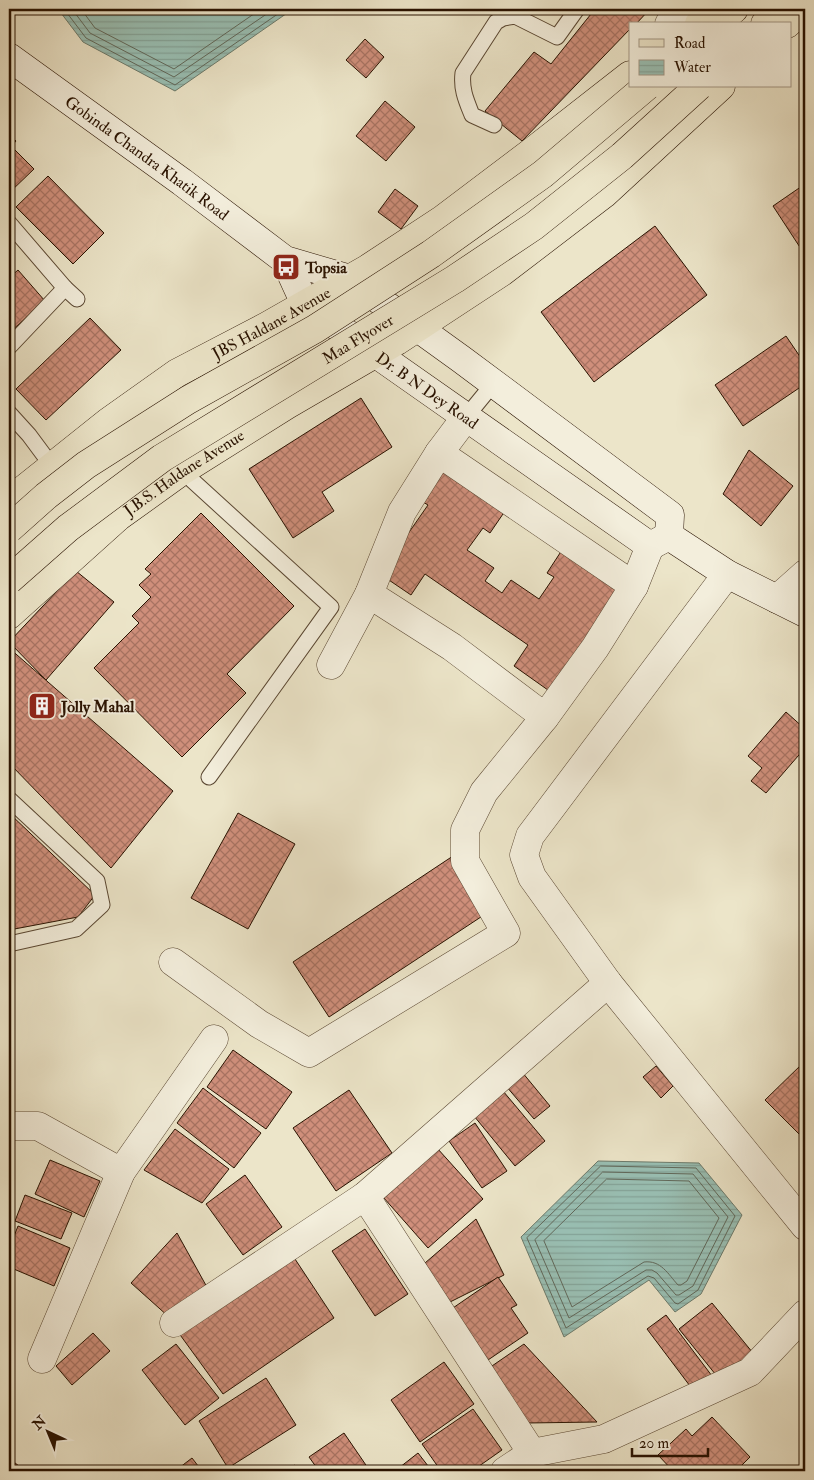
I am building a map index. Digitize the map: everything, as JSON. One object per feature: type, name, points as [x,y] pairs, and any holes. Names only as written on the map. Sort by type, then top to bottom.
[{"type":"main road","points":[[702,22],[715,9]]},
{"type":"main road","points":[[719,22],[734,9]]},
{"type":"main road","points":[[767,22],[780,9]]},
{"type":"main road","points":[[789,22],[802,9]]},
{"type":"main road","name":"JBS Haldane Avenue","points":[[9,501],[108,422],[177,373],[267,326],[350,278],[443,219],[629,81]]},
{"type":"main road","name":"Maa Flyover","points":[[9,529],[46,496],[100,456],[188,400],[315,329],[431,254],[543,174],[629,82]]},
{"type":"main road","name":"Maa Flyover","points":[[9,580],[68,528],[162,458],[216,423],[446,284],[534,226],[622,156],[697,88]]},
{"type":"main road","points":[[376,354],[502,272],[604,194],[719,88]]},
{"type":"main road","name":"J.B.S. Haldane Avenue","points":[[9,615],[118,517],[182,471],[287,405],[376,354]]},
{"type":"street","name":"Gobinda Chandra Khatik Road","points":[[9,57],[182,182],[285,260]]},
{"type":"street","points":[[173,962],[259,1024],[308,1053],[506,933],[465,861],[465,830],[484,792],[545,717],[595,648],[660,541],[670,515],[350,278],[285,260]]},
{"type":"street","points":[[285,260],[305,304]]},
{"type":"street","name":"Dr. B N Dey Road","points":[[305,304],[466,417],[660,541],[805,612]]},
{"type":"street","points":[[331,665],[369,594],[402,512],[439,453],[466,417]]},
{"type":"street","points":[[439,453],[634,586]]},
{"type":"street","points":[[727,574],[530,836],[524,855],[532,877],[608,983],[805,1226]]},
{"type":"street","points":[[777,598],[805,574]]},
{"type":"street","points":[[369,594],[452,646],[545,717]]},
{"type":"street","points":[[174,1323],[365,1196],[608,983]]},
{"type":"street","points":[[42,1358],[121,1172],[214,1040]]},
{"type":"street","points":[[9,1126],[38,1126],[121,1172]]},
{"type":"street","points":[[365,1196],[532,1452]]},
{"type":"street","points":[[505,1471],[532,1452],[604,1439],[750,1372],[805,1314]]},
{"type":"lane","points":[[494,125],[472,115],[465,96],[462,80],[464,73],[496,22],[503,18],[515,16],[556,37],[577,9]]},
{"type":"lane","points":[[9,223],[65,288],[77,299]]},
{"type":"lane","points":[[9,347],[65,288]]},
{"type":"lane","points":[[466,417],[493,384]]},
{"type":"lane","points":[[9,413],[29,435],[52,466]]},
{"type":"lane","points":[[182,471],[331,607],[209,777]]},
{"type":"lane","points":[[9,799],[97,881],[102,905],[76,929],[9,944]]},
{"type":"water","points":[[58,9],[293,9],[175,91],[83,42]]},
{"type":"water","points":[[598,1161],[699,1163],[742,1215],[701,1294],[675,1312],[649,1280],[564,1337],[521,1237]]},
{"type":"building","points":[[595,9],[649,10],[638,22],[629,22],[629,30],[522,141],[485,111],[534,52],[551,64]]},
{"type":"building","points":[[365,39],[384,57],[366,78],[346,60]]},
{"type":"building","points":[[385,101],[415,127],[386,161],[356,136]]},
{"type":"building","points":[[9,134],[16,141],[9,149]]},
{"type":"building","points":[[15,150],[34,169],[9,193],[9,156]]},
{"type":"building","points":[[48,176],[104,233],[73,264],[16,207]]},
{"type":"building","points":[[805,184],[805,255],[773,206]]},
{"type":"building","points":[[395,189],[418,206],[401,229],[378,212]]},
{"type":"building","points":[[655,226],[707,295],[594,382],[541,312]]},
{"type":"building","points":[[18,270],[45,301],[9,333],[9,278]]},
{"type":"building","points":[[90,318],[121,350],[46,420],[16,389]]},
{"type":"building","points":[[786,336],[805,364],[805,384],[743,426],[715,385]]},
{"type":"building","points":[[361,398],[392,447],[322,492],[334,511],[293,538],[249,469]]},
{"type":"building","points":[[749,450],[793,486],[761,526],[723,494]]},
{"type":"building","points":[[440,466],[505,511],[490,533],[483,528],[467,550],[494,568],[485,581],[502,593],[511,580],[539,599],[554,577],[547,573],[562,550],[625,593],[555,695],[514,666],[528,645],[425,574],[411,595],[380,574],[428,505],[418,499]]},
{"type":"building","points":[[201,513],[294,606],[227,674],[246,693],[182,757],[94,668],[139,623],[132,616],[151,597],[139,585],[151,574],[145,569]]},
{"type":"building","points":[[76,571],[114,602],[46,680],[9,642]]},
{"type":"building","name":"Jolly Mahal","points":[[9,648],[173,791],[111,868],[9,763]]},
{"type":"building","points":[[786,712],[805,729],[805,748],[766,793],[751,781],[762,768],[748,756]]},
{"type":"building","points":[[9,813],[95,895],[78,917],[9,930]]},
{"type":"building","points":[[238,813],[295,844],[248,929],[191,898]]},
{"type":"building","points":[[453,856],[490,911],[329,1017],[293,962]]},
{"type":"building","points":[[233,1050],[292,1092],[266,1129],[207,1087]]},
{"type":"building","points":[[802,1064],[805,1068],[805,1135],[803,1138],[765,1100]]},
{"type":"building","points":[[656,1066],[673,1086],[661,1098],[643,1077]]},
{"type":"building","points":[[522,1072],[550,1106],[534,1119],[506,1086]]},
{"type":"building","points":[[203,1088],[261,1133],[234,1168],[177,1123]]},
{"type":"building","points":[[349,1090],[392,1153],[336,1191],[293,1128]]},
{"type":"building","points":[[503,1091],[545,1141],[515,1166],[474,1116]]},
{"type":"building","points":[[475,1123],[507,1171],[482,1188],[449,1141]]},
{"type":"building","points":[[175,1129],[229,1169],[202,1203],[144,1170]]},
{"type":"building","points":[[437,1148],[483,1199],[428,1248],[383,1197]]},
{"type":"building","points":[[50,1160],[100,1181],[84,1217],[35,1194]]},
{"type":"building","points":[[245,1175],[282,1227],[243,1255],[206,1204]]},
{"type":"building","points":[[25,1195],[72,1213],[61,1239],[15,1221]]},
{"type":"building","points":[[476,1219],[504,1275],[446,1304],[425,1263]]},
{"type":"building","points":[[18,1226],[70,1248],[54,1286],[9,1267],[9,1249]]},
{"type":"building","points":[[365,1229],[408,1294],[375,1316],[332,1251]]},
{"type":"building","points":[[177,1233],[208,1289],[169,1317],[131,1283]]},
{"type":"building","points":[[293,1256],[334,1318],[223,1394],[178,1332]]},
{"type":"building","points":[[498,1277],[517,1305],[511,1308],[528,1333],[485,1362],[450,1310]]},
{"type":"building","points":[[712,1303],[753,1353],[720,1380],[679,1329]]},
{"type":"building","points":[[666,1315],[712,1376],[693,1390],[647,1329]]},
{"type":"building","points":[[93,1333],[110,1351],[72,1385],[56,1366]]},
{"type":"building","points":[[176,1344],[219,1398],[185,1425],[142,1370]]},
{"type":"building","points":[[524,1344],[597,1422],[527,1423],[489,1368]]},
{"type":"building","points":[[444,1362],[474,1404],[420,1442],[391,1400]]},
{"type":"building","points":[[266,1378],[296,1425],[228,1468],[199,1421]]},
{"type":"building","points":[[473,1409],[502,1450],[472,1471],[441,1471],[422,1444]]},
{"type":"building","points":[[712,1417],[750,1457],[736,1471],[673,1471],[658,1455],[686,1429],[692,1436]]},
{"type":"building","points":[[344,1433],[370,1471],[319,1471],[309,1457]]},
{"type":"building","points":[[418,1453],[432,1471],[395,1471]]},
{"type":"building","points":[[9,1458],[25,1471],[9,1471]]},
{"type":"building","points":[[192,1458],[202,1471],[175,1471]]},
{"type":"building","points":[[295,1465],[299,1471],[285,1471]]},
{"type":"place","name":"Topsia","points":[[286,267]]},
{"type":"place","name":"Jolly Mahal","points":[[42,706]]}]
